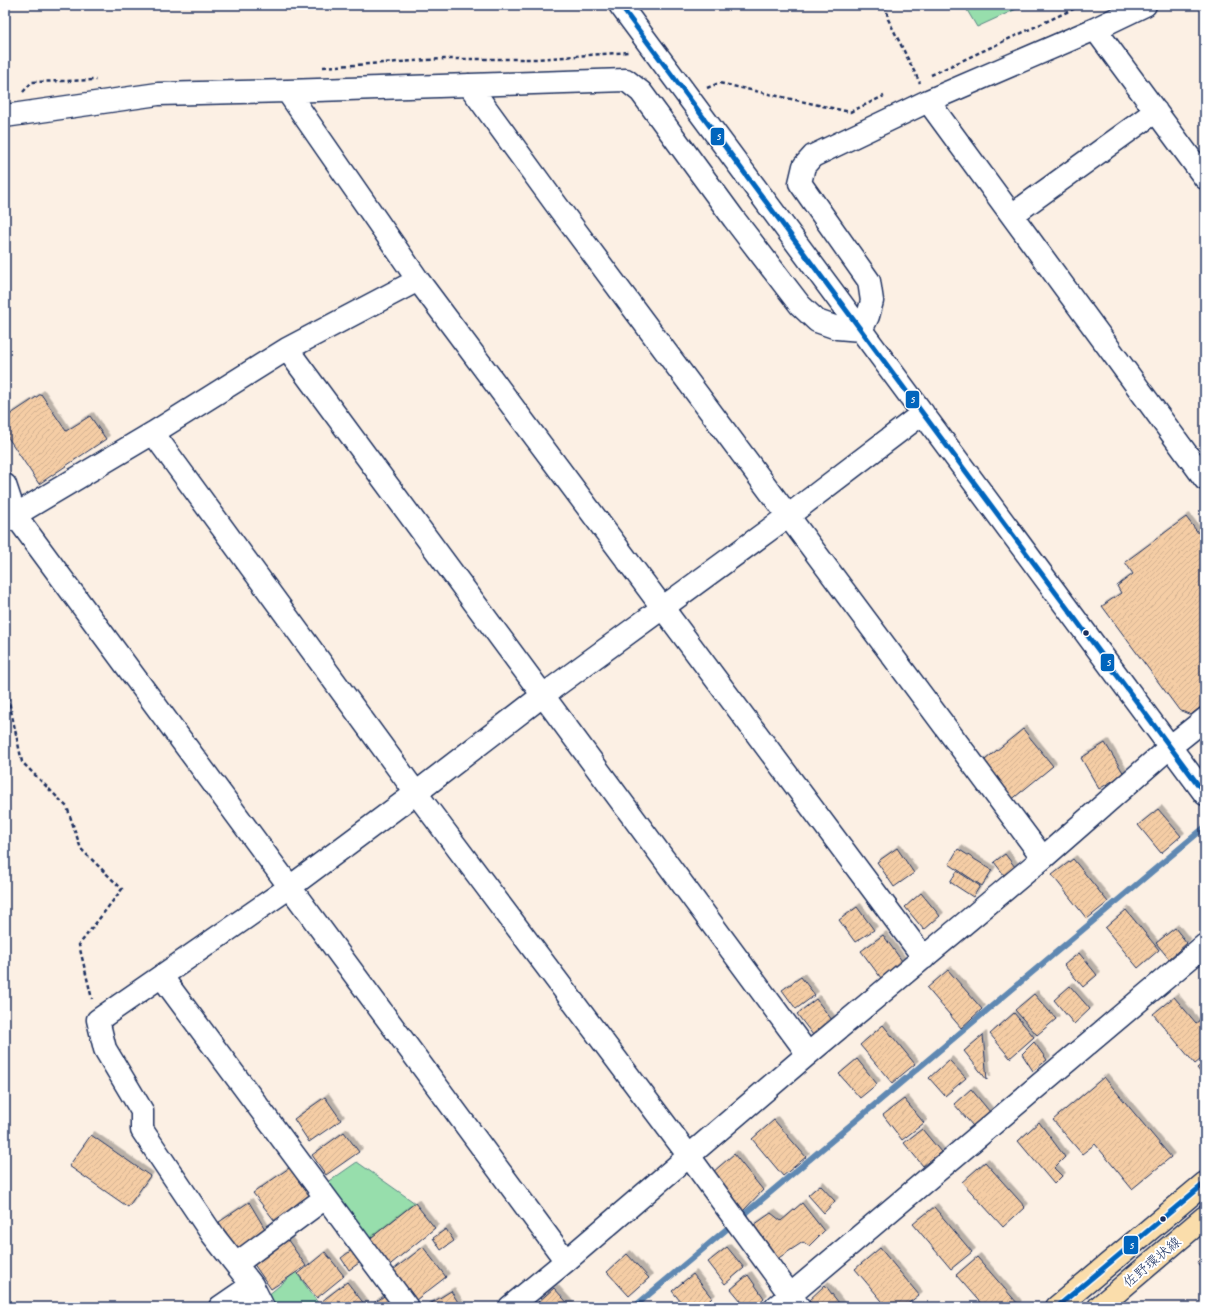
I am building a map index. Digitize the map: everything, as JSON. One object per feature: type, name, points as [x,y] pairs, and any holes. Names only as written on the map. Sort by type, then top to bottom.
[{"type":"main road","name":"佐野環状線","points":[[1057,1307],[1205,1183]]},
{"type":"main road","name":"佐野環状線","points":[[1099,1307],[1205,1217]]},
{"type":"street","points":[[620,5],[1205,794]]},
{"type":"street","points":[[861,330],[868,316],[872,300],[868,282],[800,183],[804,166],[813,156],[928,101],[1095,29],[1145,5]]},
{"type":"street","points":[[1095,29],[1205,178]]},
{"type":"street","points":[[5,116],[158,94],[626,80],[641,92],[734,219],[800,305],[817,321],[837,328],[861,330]]},
{"type":"street","points":[[469,85],[555,203],[1043,858]]},
{"type":"street","points":[[287,91],[418,280],[924,958]]},
{"type":"street","points":[[928,101],[1205,479]]},
{"type":"street","points":[[1012,215],[1156,111]]},
{"type":"street","points":[[10,518],[153,433],[288,349],[418,280]]},
{"type":"street","points":[[288,349],[542,696],[808,1054]]},
{"type":"street","points":[[263,1307],[252,1285],[212,1234],[142,1130],[142,1111],[105,1049],[98,1020],[290,887],[542,696],[788,516],[923,413]]},
{"type":"street","points":[[153,433],[416,793],[689,1156],[789,1303],[1205,945]]},
{"type":"street","points":[[5,485],[10,518],[290,887],[566,1261]]},
{"type":"street","points":[[510,1307],[808,1054],[1043,858],[1170,747],[1205,719]]},
{"type":"street","points":[[162,977],[407,1307]]},
{"type":"street","points":[[236,1264],[326,1198]]},
{"type":"street","points":[[220,1307],[252,1285]]},
{"type":"path","points":[[886,5],[888,19],[928,101]]},
{"type":"path","points":[[930,75],[1082,5]]},
{"type":"path","points":[[702,90],[719,83],[850,112],[891,93]]},
{"type":"path","points":[[5,683],[22,762],[67,807],[81,849],[122,889],[79,946],[98,1020]]},
{"type":"green space","points":[[964,5],[1025,5],[977,27]]},
{"type":"green space","points":[[357,1162],[415,1203],[367,1241],[324,1185]]},
{"type":"green space","points":[[296,1272],[321,1307],[273,1307],[267,1296]]},
{"type":"building","points":[[41,394],[66,431],[90,416],[106,439],[39,484],[5,433],[5,418]]},
{"type":"building","points":[[1186,517],[1199,534],[1205,529],[1205,689],[1200,693],[1203,705],[1191,715],[1179,710],[1102,606],[1121,593],[1117,586],[1133,574],[1125,562]]},
{"type":"building","points":[[1023,729],[1053,766],[1010,801],[980,764]]},
{"type":"building","points":[[1105,743],[1124,774],[1099,789],[1081,758]]},
{"type":"building","points":[[1158,809],[1181,836],[1161,853],[1138,825]]},
{"type":"building","points":[[897,848],[914,873],[894,887],[877,862]]},
{"type":"building","points":[[958,849],[992,870],[982,886],[949,864]]},
{"type":"building","points":[[1005,854],[1015,867],[1004,875],[994,862]]},
{"type":"building","points":[[1073,859],[1108,902],[1087,919],[1052,875]]},
{"type":"building","points":[[957,871],[980,886],[973,897],[950,882]]},
{"type":"building","points":[[921,893],[940,916],[924,930],[905,907]]},
{"type":"building","points":[[857,907],[874,930],[855,942],[839,920]]},
{"type":"building","points":[[1126,910],[1159,950],[1138,968],[1105,928]]},
{"type":"building","points":[[1175,928],[1187,943],[1169,959],[1156,943]]},
{"type":"building","points":[[883,935],[902,961],[881,978],[861,951]]},
{"type":"building","points":[[1079,953],[1097,975],[1083,987],[1064,965]]},
{"type":"building","points":[[948,970],[982,1009],[961,1028],[927,988]]},
{"type":"building","points":[[801,977],[815,995],[796,1009],[782,990]]},
{"type":"building","points":[[1070,986],[1090,1009],[1074,1024],[1054,1000]]},
{"type":"building","points":[[1034,994],[1056,1019],[1037,1035],[1015,1010]]},
{"type":"building","points":[[1174,997],[1196,1023],[1205,1016],[1205,1056],[1195,1064],[1153,1014]]},
{"type":"building","points":[[816,999],[832,1020],[813,1035],[797,1014]]},
{"type":"building","points":[[1014,1013],[1034,1037],[1010,1058],[990,1034]]},
{"type":"building","points":[[883,1025],[915,1064],[892,1083],[860,1045]]},
{"type":"building","points":[[983,1035],[987,1080],[964,1051]]},
{"type":"building","points":[[1034,1042],[1047,1060],[1033,1071],[1022,1054]]},
{"type":"building","points":[[857,1059],[877,1084],[860,1098],[839,1074]]},
{"type":"building","points":[[949,1060],[966,1078],[945,1096],[929,1078]]},
{"type":"building","points":[[1205,1062],[1205,1078],[1197,1068]]},
{"type":"building","points":[[1104,1077],[1171,1157],[1132,1189],[1095,1144],[1082,1154],[1053,1120]]},
{"type":"building","points":[[971,1089],[990,1112],[973,1126],[954,1104]]},
{"type":"building","points":[[325,1097],[341,1120],[309,1142],[294,1119]]},
{"type":"building","points":[[904,1099],[924,1123],[902,1140],[883,1115]]},
{"type":"building","points":[[774,1120],[806,1157],[783,1176],[752,1139]]},
{"type":"building","points":[[1039,1122],[1065,1157],[1054,1168],[1062,1176],[1054,1184],[1018,1141]]},
{"type":"building","points":[[922,1129],[941,1152],[923,1166],[904,1143]]},
{"type":"building","points":[[344,1132],[359,1152],[326,1175],[312,1155]]},
{"type":"building","points":[[91,1135],[150,1176],[128,1207],[69,1166]]},
{"type":"building","points":[[734,1154],[763,1190],[743,1211],[713,1172]]},
{"type":"building","points":[[985,1162],[1025,1207],[1003,1227],[962,1182]]},
{"type":"building","points":[[292,1166],[317,1196],[278,1225],[253,1193]]},
{"type":"building","points":[[820,1185],[835,1201],[824,1213],[808,1195]]},
{"type":"building","points":[[249,1202],[268,1234],[241,1255],[219,1222]]},
{"type":"building","points":[[415,1203],[435,1228],[386,1268],[367,1241]]},
{"type":"building","points":[[802,1203],[824,1231],[809,1246],[803,1242],[777,1259],[751,1227],[771,1213],[781,1221]]},
{"type":"building","points":[[934,1207],[972,1252],[951,1269],[913,1224]]},
{"type":"building","points":[[446,1229],[454,1241],[441,1250],[433,1238]]},
{"type":"building","points":[[283,1233],[306,1266],[271,1289],[251,1260]]},
{"type":"building","points":[[423,1247],[446,1277],[416,1300],[393,1270]]},
{"type":"building","points":[[727,1247],[744,1268],[725,1284],[708,1262]]},
{"type":"building","points":[[880,1248],[919,1295],[904,1307],[887,1307],[855,1269]]},
{"type":"building","points":[[353,1249],[362,1261],[349,1270],[341,1258]]},
{"type":"building","points":[[325,1252],[344,1276],[317,1298],[298,1274]]},
{"type":"building","points":[[627,1254],[649,1278],[629,1296],[607,1272]]},
{"type":"building","points":[[1205,1255],[1205,1272],[1197,1262]]},
{"type":"building","points":[[977,1257],[1018,1304],[1015,1307],[984,1307],[956,1275]]},
{"type":"building","points":[[693,1274],[712,1298],[702,1307],[685,1307],[672,1291]]},
{"type":"building","points":[[748,1275],[764,1298],[754,1307],[746,1307],[731,1289]]},
{"type":"building","points":[[347,1282],[365,1305],[362,1307],[327,1307],[322,1301]]},
{"type":"building","points":[[825,1285],[842,1307],[810,1307],[807,1302]]},
{"type":"building","points":[[554,1288],[571,1307],[543,1307],[538,1302]]},
{"type":"building","points":[[451,1291],[461,1307],[425,1307]]},
{"type":"building","points":[[387,1294],[394,1307],[377,1307],[374,1303]]},
{"type":"waterway","points":[[634,1307],[1205,827]]},
{"type":"transit line","name":"5","points":[[620,5],[1205,794]]},
{"type":"transit line","name":"5","points":[[1057,1307],[1205,1183]]}]
